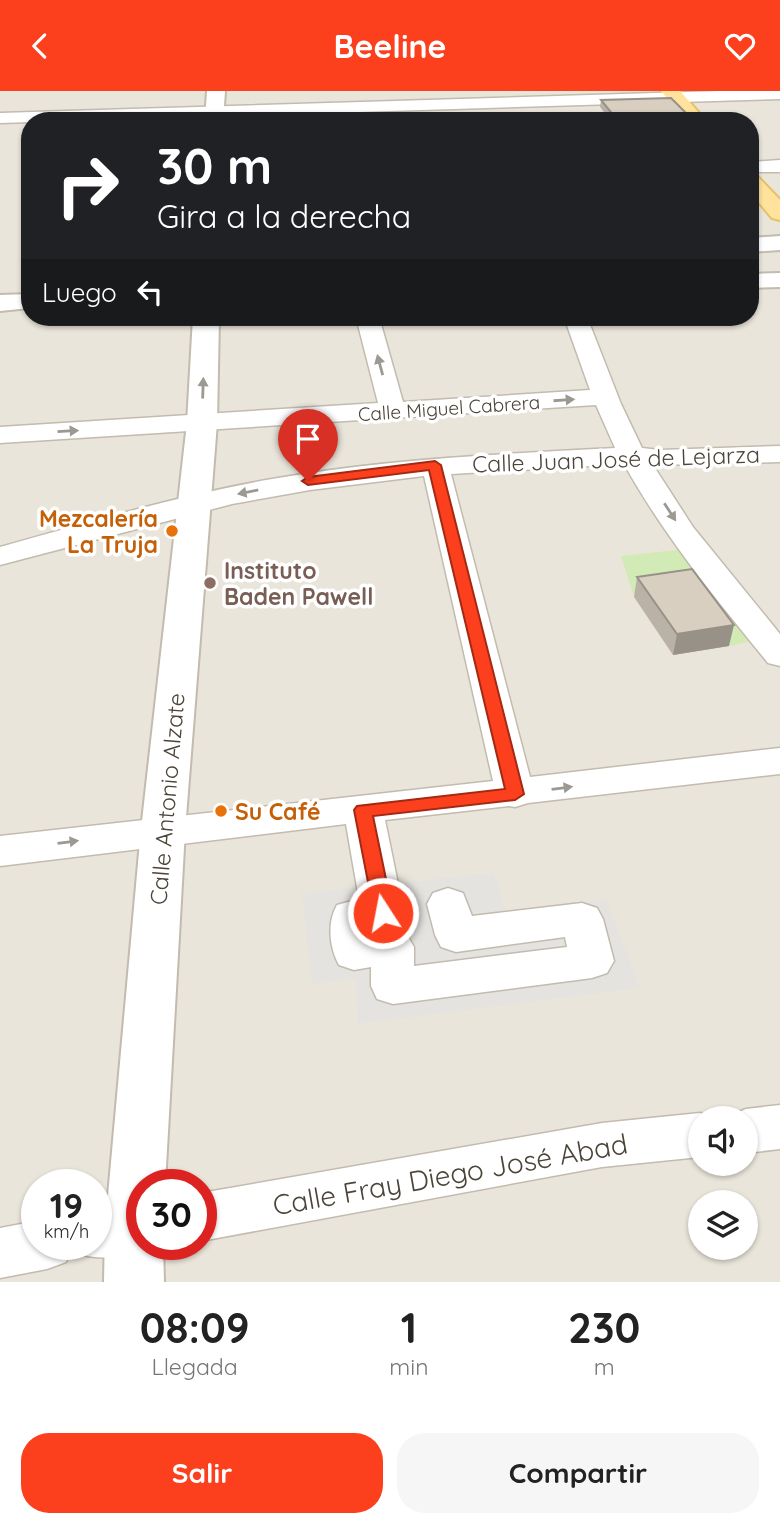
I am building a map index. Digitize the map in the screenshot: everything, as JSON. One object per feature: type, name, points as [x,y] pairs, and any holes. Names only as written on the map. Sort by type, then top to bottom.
[{"type":"main road","points":[[673,94],[688,112]]},
{"type":"main road","points":[[759,190],[780,212]]},
{"type":"street","points":[[214,112],[216,91]]},
{"type":"street","points":[[339,112],[430,98],[486,103],[673,94],[780,95]]},
{"type":"street","points":[[486,103],[490,112]]},
{"type":"street","points":[[0,118],[21,118]]},
{"type":"street","points":[[759,167],[780,166]]},
{"type":"street","points":[[759,244],[780,243]]},
{"type":"street","points":[[759,281],[780,280]]},
{"type":"street","points":[[0,303],[21,302]]},
{"type":"street","name":"Calle Antonio Alzate","points":[[133,1169],[202,423],[206,326]]},
{"type":"street","points":[[369,326],[393,412]]},
{"type":"street","points":[[579,326],[606,397],[632,455],[708,569],[780,656]]},
{"type":"street","name":"Calle Miguel Cabrera","points":[[0,435],[606,397]]},
{"type":"street","name":"Calle Juan José de Lejarza","points":[[0,556],[240,493],[308,481],[435,465],[632,455],[660,458],[780,454]]},
{"type":"street","points":[[435,465],[515,794]]},
{"type":"street","points":[[0,851],[163,830],[515,794],[780,761]]},
{"type":"street","points":[[363,810],[383,913],[352,916],[354,953],[392,947],[393,986],[592,961],[582,919],[456,935],[448,904]]},
{"type":"street","points":[[758,1130],[780,1128]]},
{"type":"street","name":"Calle Fray Diego José Abad","points":[[217,1214],[602,1145],[688,1136]]},
{"type":"street","points":[[0,1253],[21,1249]]},
{"type":"shaded area","points":[[0,91],[780,91],[780,1282],[0,1282]]},
{"type":"shaded area","points":[[494,873],[506,912],[606,899],[640,988],[357,1024],[356,978],[312,985],[302,893]]},
{"type":"green space","points":[[686,549],[752,641],[729,646],[688,589],[634,597],[621,556]]},
{"type":"building","points":[[671,98],[685,112],[611,112],[601,100]]},
{"type":"building","points":[[692,569],[734,625],[677,634],[637,577]]},
{"type":"place","name":"Mezcalería La Truja","points":[[172,531]]},
{"type":"place","name":"Instituto Baden Pawell","points":[[210,583]]},
{"type":"place","name":"Su Café","points":[[221,811]]},
{"type":"route","points":[[308,481],[435,465],[515,794],[363,810],[383,913]]}]
